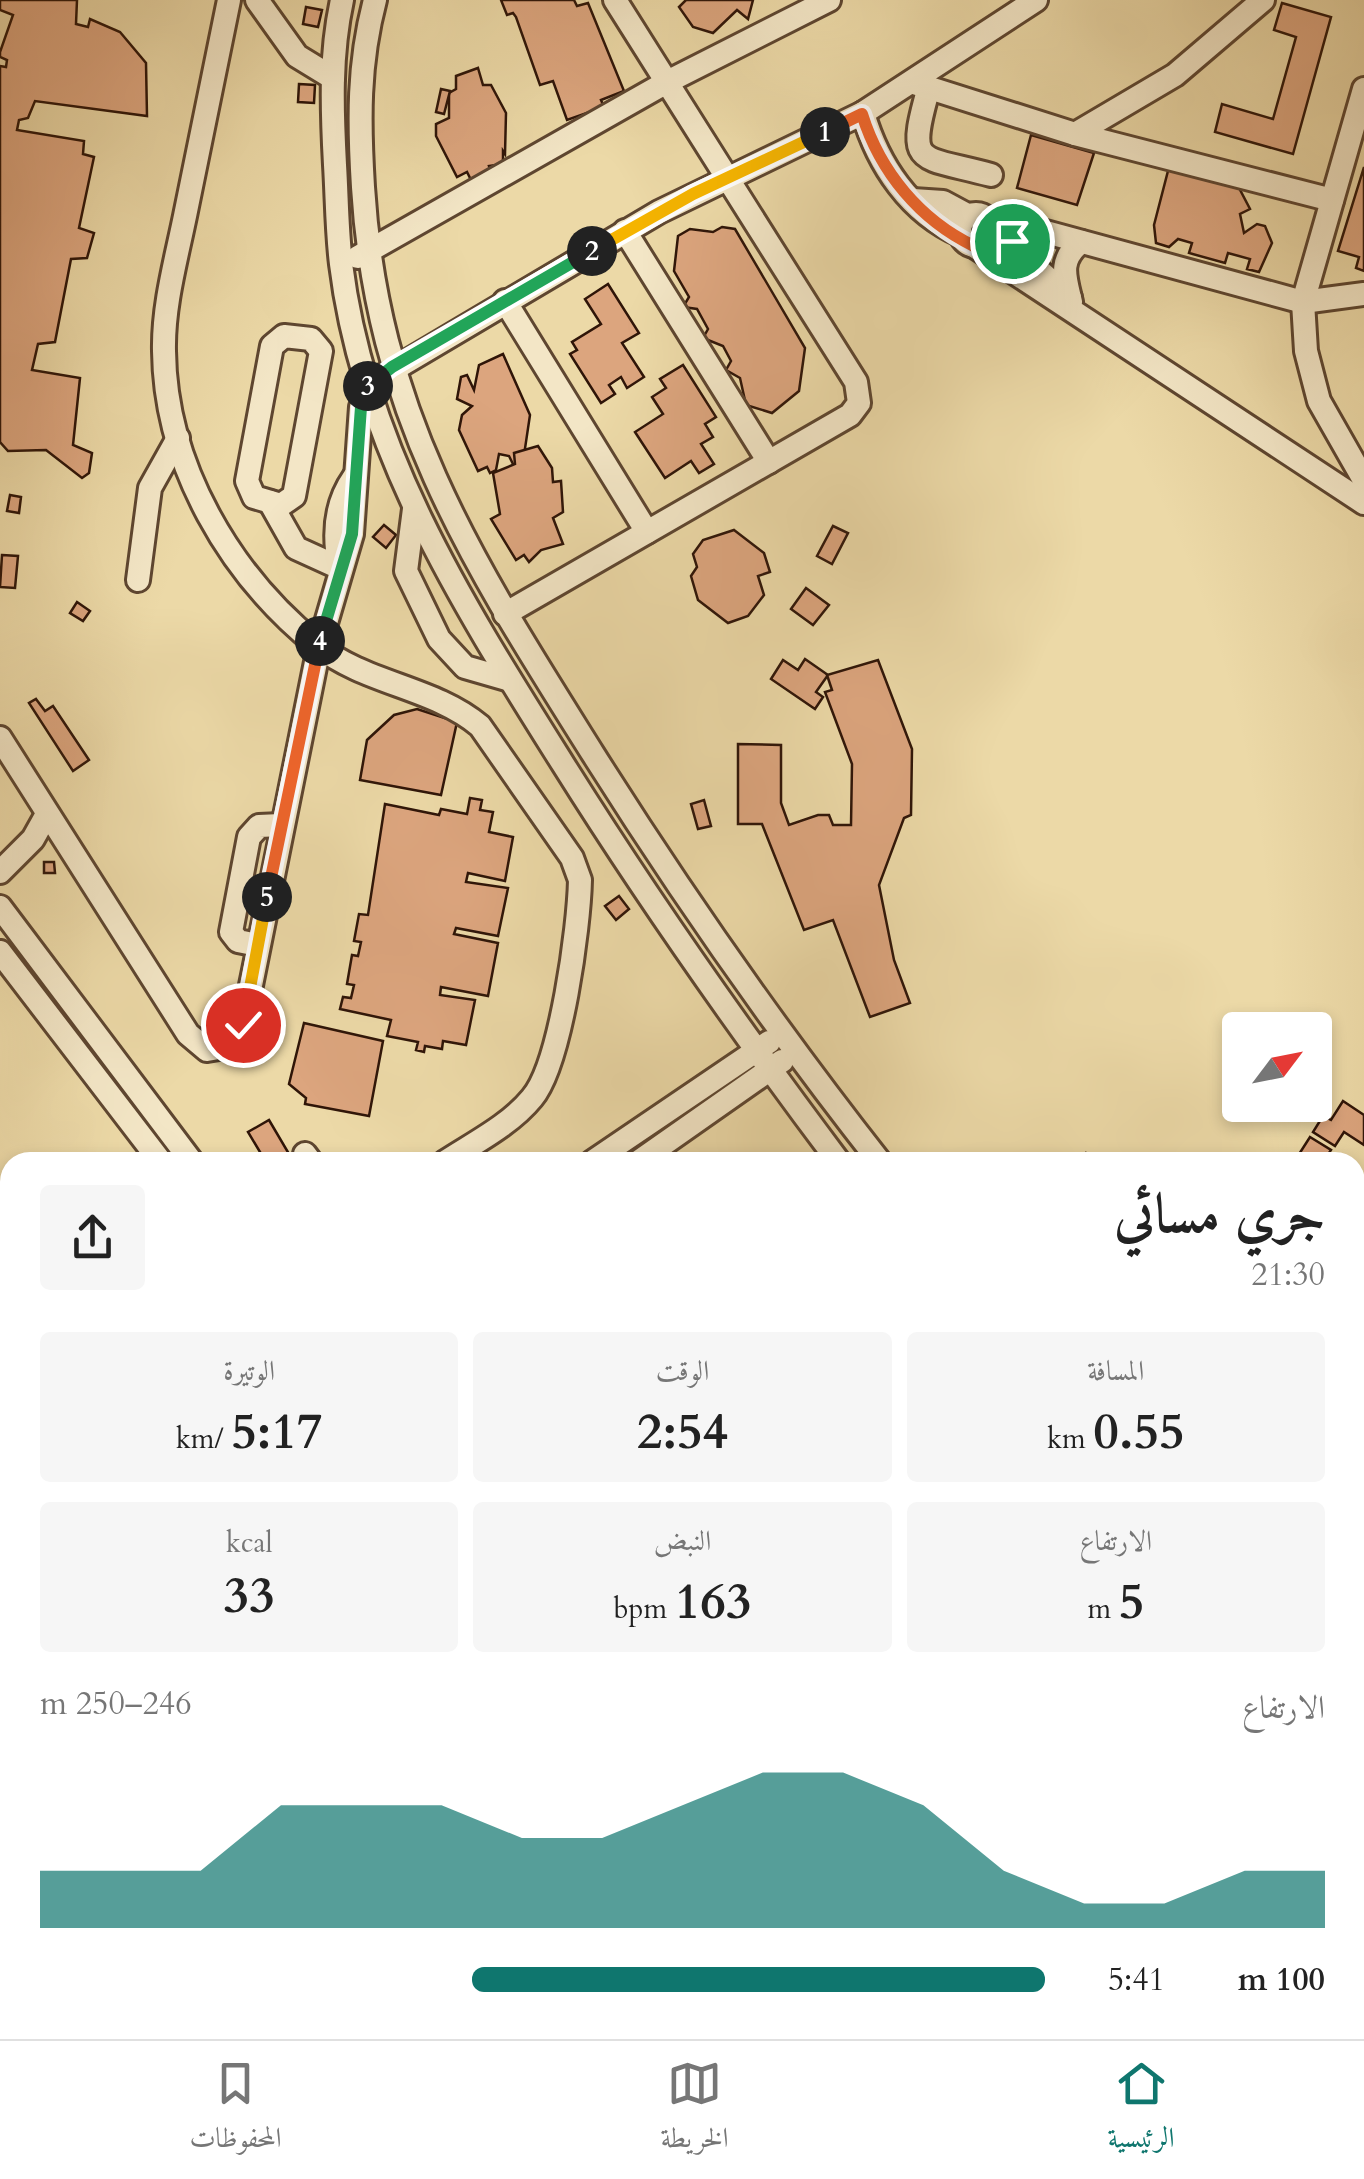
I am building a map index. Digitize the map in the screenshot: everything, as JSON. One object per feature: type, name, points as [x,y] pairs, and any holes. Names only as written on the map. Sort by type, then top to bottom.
[{"type":"street","points":[[230,0],[167,306],[168,395],[178,438],[201,500],[234,556],[276,606],[319,647],[374,678],[458,711],[480,726],[577,868],[580,892],[550,1068],[522,1110],[459,1152]]},
{"type":"street","points":[[258,0],[297,56],[333,78]]},
{"type":"street","points":[[342,0],[333,41],[341,263],[369,384],[414,509],[458,597],[619,854],[831,1152]]},
{"type":"street","points":[[375,0],[358,100],[367,254],[392,367],[440,495],[505,614],[642,831],[787,1044],[872,1152]]},
{"type":"street","points":[[505,614],[850,415],[860,396],[615,0]]},
{"type":"street","points":[[341,263],[367,254],[667,82],[829,0]]},
{"type":"street","points":[[0,738],[200,1046],[216,1051],[237,1040],[319,647],[357,504],[354,477],[361,407],[369,384],[625,232],[922,85],[1036,0]]},
{"type":"street","points":[[1075,134],[1175,76],[1262,0]]},
{"type":"street","points":[[922,85],[1075,134],[1332,200]]},
{"type":"street","points":[[922,85],[915,138],[919,151],[929,158],[991,175]]},
{"type":"street","points":[[1364,89],[1303,302],[1306,351],[1319,401],[1364,480]]},
{"type":"street","points":[[862,114],[880,161],[913,200],[942,202],[1073,307],[1364,503]]},
{"type":"street","points":[[625,232],[768,462]]},
{"type":"street","points":[[983,233],[1049,234],[1303,302],[1364,294]]},
{"type":"street","points":[[983,233],[1025,258],[1073,307]]},
{"type":"street","points":[[1073,307],[1064,268],[1071,250],[1081,242]]},
{"type":"street","points":[[505,302],[647,532]]},
{"type":"street","points":[[270,502],[281,505],[294,496],[320,356],[319,346],[311,339],[280,337],[272,346],[247,481],[254,498],[270,502],[296,548],[340,568]]},
{"type":"street","points":[[138,580],[150,488],[178,438]]},
{"type":"street","points":[[414,509],[406,571],[439,639],[465,668],[510,680]]},
{"type":"street","points":[[0,872],[33,839],[47,814]]},
{"type":"street","points":[[0,907],[184,1152]]},
{"type":"street","points":[[0,952],[153,1152]]},
{"type":"street","points":[[650,1152],[787,1044]]},
{"type":"street","points":[[609,1152],[763,1061]]},
{"type":"building","points":[[0,0],[77,0],[76,24],[88,27],[90,19],[120,32],[146,63],[147,116],[35,101],[28,118],[19,120],[17,130],[84,141],[83,154],[94,157],[79,228],[94,233],[87,258],[71,259],[55,342],[38,344],[32,370],[80,378],[73,445],[92,453],[89,473],[82,478],[46,450],[8,451],[0,442],[0,66],[6,67],[7,60],[0,57],[0,52],[13,15],[0,10]]},
{"type":"building","points":[[501,0],[574,0],[577,6],[588,3],[624,91],[601,100],[604,107],[567,120],[553,81],[540,85],[516,17],[513,13],[507,15]]},
{"type":"building","points":[[686,0],[753,0],[748,19],[737,10],[713,33],[693,27],[679,7]]},
{"type":"building","points":[[1282,3],[1331,17],[1293,154],[1215,132],[1222,104],[1273,119],[1296,37],[1274,30]]},
{"type":"building","points":[[306,7],[322,10],[318,27],[303,24]]},
{"type":"building","points":[[478,68],[483,85],[491,85],[506,113],[505,154],[503,151],[503,164],[489,166],[491,172],[472,182],[467,172],[457,177],[436,136],[436,124],[449,118],[449,93],[456,89],[456,76]]},
{"type":"building","points":[[299,84],[315,85],[314,103],[298,102]]},
{"type":"building","points":[[441,89],[450,91],[444,114],[436,112]]},
{"type":"building","points":[[1031,135],[1094,153],[1077,205],[1017,188]]},
{"type":"building","points":[[1181,165],[1238,186],[1250,209],[1240,214],[1244,233],[1257,224],[1265,226],[1272,243],[1259,272],[1247,269],[1250,259],[1228,253],[1225,263],[1189,253],[1192,243],[1178,239],[1169,247],[1156,243],[1154,225],[1168,171]]},
{"type":"building","points":[[1364,167],[1364,271],[1356,268],[1359,257],[1338,251]]},
{"type":"building","points":[[722,227],[735,229],[805,348],[799,391],[772,413],[746,405],[740,378],[726,370],[731,361],[723,346],[703,338],[708,329],[697,309],[683,307],[689,297],[674,271],[678,236],[690,229],[713,232]]},
{"type":"building","points":[[608,284],[639,333],[622,343],[644,377],[627,388],[621,377],[609,385],[615,394],[601,403],[570,354],[577,350],[572,342],[601,324],[585,299]]},
{"type":"building","points":[[503,354],[530,415],[523,462],[514,466],[509,456],[499,454],[496,470],[490,473],[487,467],[478,471],[459,430],[462,415],[472,406],[457,399],[461,377],[467,375],[474,390],[479,365]]},
{"type":"building","points":[[683,365],[716,417],[705,424],[713,437],[701,444],[714,464],[699,473],[691,461],[665,478],[635,432],[663,414],[652,397],[666,388],[660,379]]},
{"type":"building","points":[[538,446],[552,468],[553,482],[561,481],[563,512],[553,518],[563,544],[541,550],[529,562],[524,555],[516,560],[491,519],[500,514],[493,473],[515,464],[514,453]]},
{"type":"building","points":[[10,495],[21,497],[19,513],[7,511]]},
{"type":"building","points":[[384,525],[396,535],[386,548],[373,537]]},
{"type":"building","points":[[833,526],[848,533],[832,564],[817,556]]},
{"type":"building","points":[[734,530],[764,553],[770,572],[758,576],[764,595],[748,616],[728,623],[698,600],[691,576],[697,567],[693,554],[703,540]]},
{"type":"building","points":[[2,555],[18,556],[15,588],[0,587]]},
{"type":"building","points":[[806,588],[829,605],[813,625],[791,609]]},
{"type":"building","points":[[77,602],[90,611],[83,621],[70,613]]},
{"type":"building","points":[[805,659],[828,675],[816,692],[823,697],[815,709],[771,679],[783,660],[798,670]]},
{"type":"building","points":[[878,660],[912,749],[911,815],[904,818],[879,885],[894,960],[910,1003],[870,1017],[833,920],[804,930],[762,824],[738,824],[738,744],[781,745],[781,803],[789,825],[829,815],[833,825],[851,825],[852,764],[825,692],[832,690],[827,675]]},
{"type":"building","points":[[36,699],[45,711],[53,706],[89,760],[73,771],[29,703]]},
{"type":"building","points":[[417,709],[457,722],[441,795],[360,780],[367,740],[394,715]]},
{"type":"building","points":[[470,798],[482,800],[480,810],[493,812],[489,832],[513,837],[505,881],[468,873],[466,882],[508,888],[498,936],[456,928],[454,934],[498,943],[488,996],[441,987],[440,995],[475,1000],[466,1045],[443,1041],[442,1049],[425,1046],[424,1052],[416,1050],[418,1042],[387,1036],[391,1020],[340,1009],[343,997],[351,998],[354,985],[347,984],[352,955],[358,956],[361,942],[354,941],[359,914],[368,915],[385,804],[439,815],[441,809],[467,814]]},
{"type":"building","points":[[704,800],[711,826],[698,829],[691,804]]},
{"type":"building","points":[[44,862],[54,862],[55,873],[44,873]]},
{"type":"building","points":[[619,896],[629,909],[616,920],[605,906]]},
{"type":"building","points":[[304,1023],[383,1041],[369,1116],[305,1104],[306,1098],[289,1084]]},
{"type":"building","points":[[1343,1101],[1364,1115],[1364,1145],[1344,1132],[1335,1146],[1313,1132],[1319,1122],[1332,1122]]},
{"type":"building","points":[[269,1120],[288,1152],[260,1152],[248,1132]]},
{"type":"building","points":[[1310,1137],[1331,1150],[1330,1152],[1300,1152]]},
{"type":"route","points":[[243,1025],[319,647],[352,534],[362,398],[369,384],[658,212],[862,114],[880,161],[934,222],[974,246],[989,239],[1012,241]]}]
